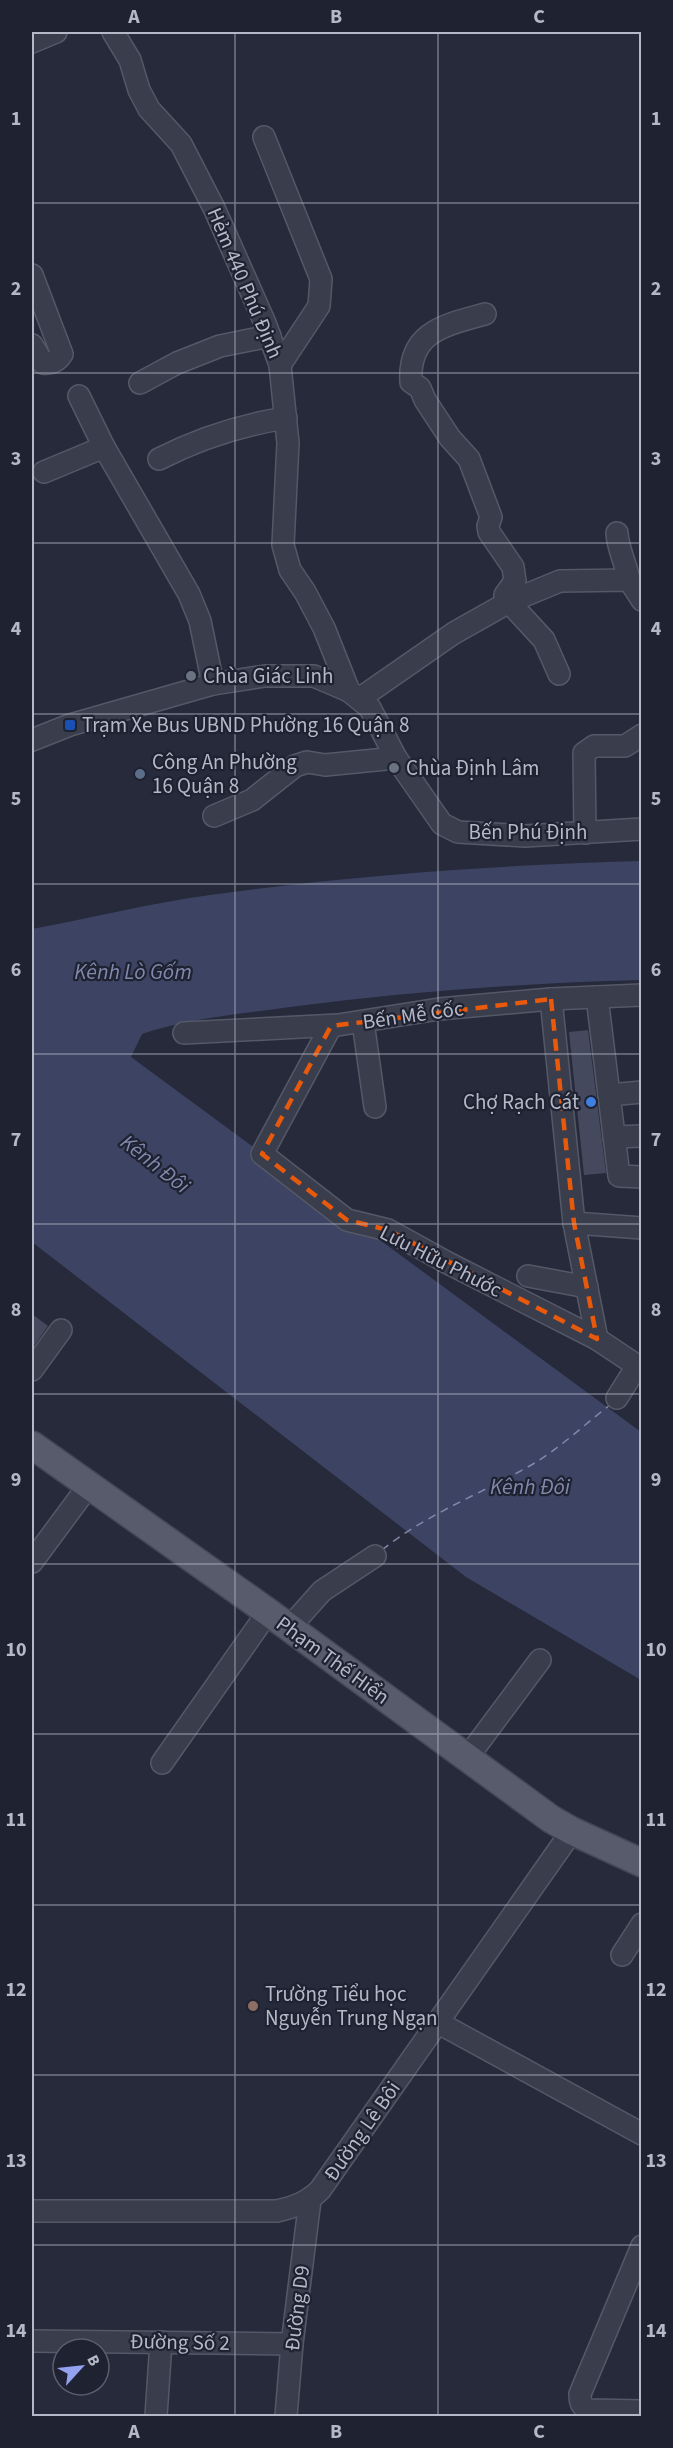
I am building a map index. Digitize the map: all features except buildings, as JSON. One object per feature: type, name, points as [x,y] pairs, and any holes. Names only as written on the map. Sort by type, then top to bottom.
[{"type":"main road","name":"Phạm Thế Hiển","points":[[32,1445],[278,1620],[551,1819],[642,1863]]},
{"type":"street","points":[[32,42],[56,32]]},
{"type":"street","name":"Hẻm 440 Phú Định","points":[[113,32],[130,60],[139,90],[149,109],[167,126],[181,144],[214,208],[270,336],[280,365],[288,443],[283,545],[290,570],[305,592],[324,628],[354,695]]},
{"type":"street","points":[[264,137],[321,279],[320,306],[280,365]]},
{"type":"street","points":[[32,274],[62,354],[58,360],[50,364],[43,363],[32,345]]},
{"type":"street","points":[[485,315],[441,326],[424,340],[412,359],[411,382],[420,388],[425,400],[450,438],[469,459],[491,517],[489,532],[513,567],[515,581],[505,595],[544,640],[559,674]]},
{"type":"street","points":[[140,383],[177,363],[220,346],[270,336]]},
{"type":"street","points":[[79,396],[104,447],[189,594],[200,621],[213,684]]},
{"type":"street","points":[[159,459],[189,443],[217,433],[244,425],[286,418]]},
{"type":"street","points":[[44,472],[104,447]]},
{"type":"street","points":[[617,533],[618,549],[626,563],[629,580],[642,600]]},
{"type":"street","points":[[354,695],[509,602],[560,581],[629,580]]},
{"type":"street","name":"Bến Phú Định","points":[[32,740],[70,725],[213,684],[265,676],[314,676],[354,695],[370,708],[396,758],[442,824],[458,832],[525,836],[642,830]]},
{"type":"street","points":[[585,833],[584,753],[594,746],[625,746],[642,735]]},
{"type":"street","points":[[214,816],[252,800],[295,766],[307,762],[325,765],[396,758]]},
{"type":"street","name":"Bến Mễ Cốc","points":[[184,1033],[331,1026],[439,1009],[551,999],[642,995]]},
{"type":"street","points":[[597,997],[619,1176],[642,1177]]},
{"type":"street","points":[[551,999],[574,1223],[597,1339]]},
{"type":"street","points":[[363,1022],[375,1107]]},
{"type":"street","name":"Lưu Hữu Phước","points":[[331,1026],[262,1154],[347,1220],[388,1230],[597,1339],[639,1368]]},
{"type":"street","points":[[609,1095],[642,1092]]},
{"type":"street","points":[[614,1137],[642,1136]]},
{"type":"street","points":[[574,1223],[642,1228]]},
{"type":"street","points":[[528,1276],[587,1287]]},
{"type":"street","points":[[32,1370],[61,1330]]},
{"type":"street","points":[[617,1398],[639,1368]]},
{"type":"street","points":[[32,1562],[89,1485]]},
{"type":"street","points":[[162,1762],[278,1620],[375,1556]]},
{"type":"street","points":[[467,1758],[540,1660]]},
{"type":"street","name":"Đường Lê Bôi","points":[[32,2211],[277,2211],[310,2200],[320,2190],[372,2119],[437,2022],[572,1831]]},
{"type":"street","points":[[622,1955],[642,1924]]},
{"type":"street","points":[[437,2022],[642,2134]]},
{"type":"street","name":"Đường D9","points":[[286,2416],[292,2343],[310,2200]]},
{"type":"street","points":[[642,2246],[580,2394],[580,2402],[590,2410],[642,2411]]},
{"type":"street","name":"Đường Số 2","points":[[32,2341],[292,2343]]},
{"type":"street","points":[[156,2416],[161,2342]]},
{"type":"highlighted area","points":[[551,999],[574,1223],[597,1339],[388,1230],[347,1220],[262,1154],[331,1026]]},
{"type":"water","name":"Kênh Đôi","points":[[641,861],[641,980],[553,983],[422,993],[216,1017],[142,1034],[131,1057],[641,1432],[641,1680],[466,1577],[32,1242],[32,929],[188,898],[264,888],[479,868]]},
{"type":"ferry route","points":[[382,1550],[437,1514],[543,1458],[610,1405]]},
{"type":"place","name":"Chùa Giác Linh","points":[[191,676]]},
{"type":"place","name":"Trạm Xe Bus UBND Phường 16 Quận 8","points":[[70,725]]},
{"type":"place","name":"Chùa Định Lâm","points":[[394,768]]},
{"type":"place","name":"Công An Phường 16 Quận 8","points":[[140,774]]},
{"type":"place","name":"Chợ Rạch Cát","points":[[591,1102]]},
{"type":"place","name":"Trường Tiểu học Nguyễn Trung Ngạn","points":[[253,2006]]},
{"type":"water label","name":"Kênh Lò Gốm","points":[[133,972]]}]
